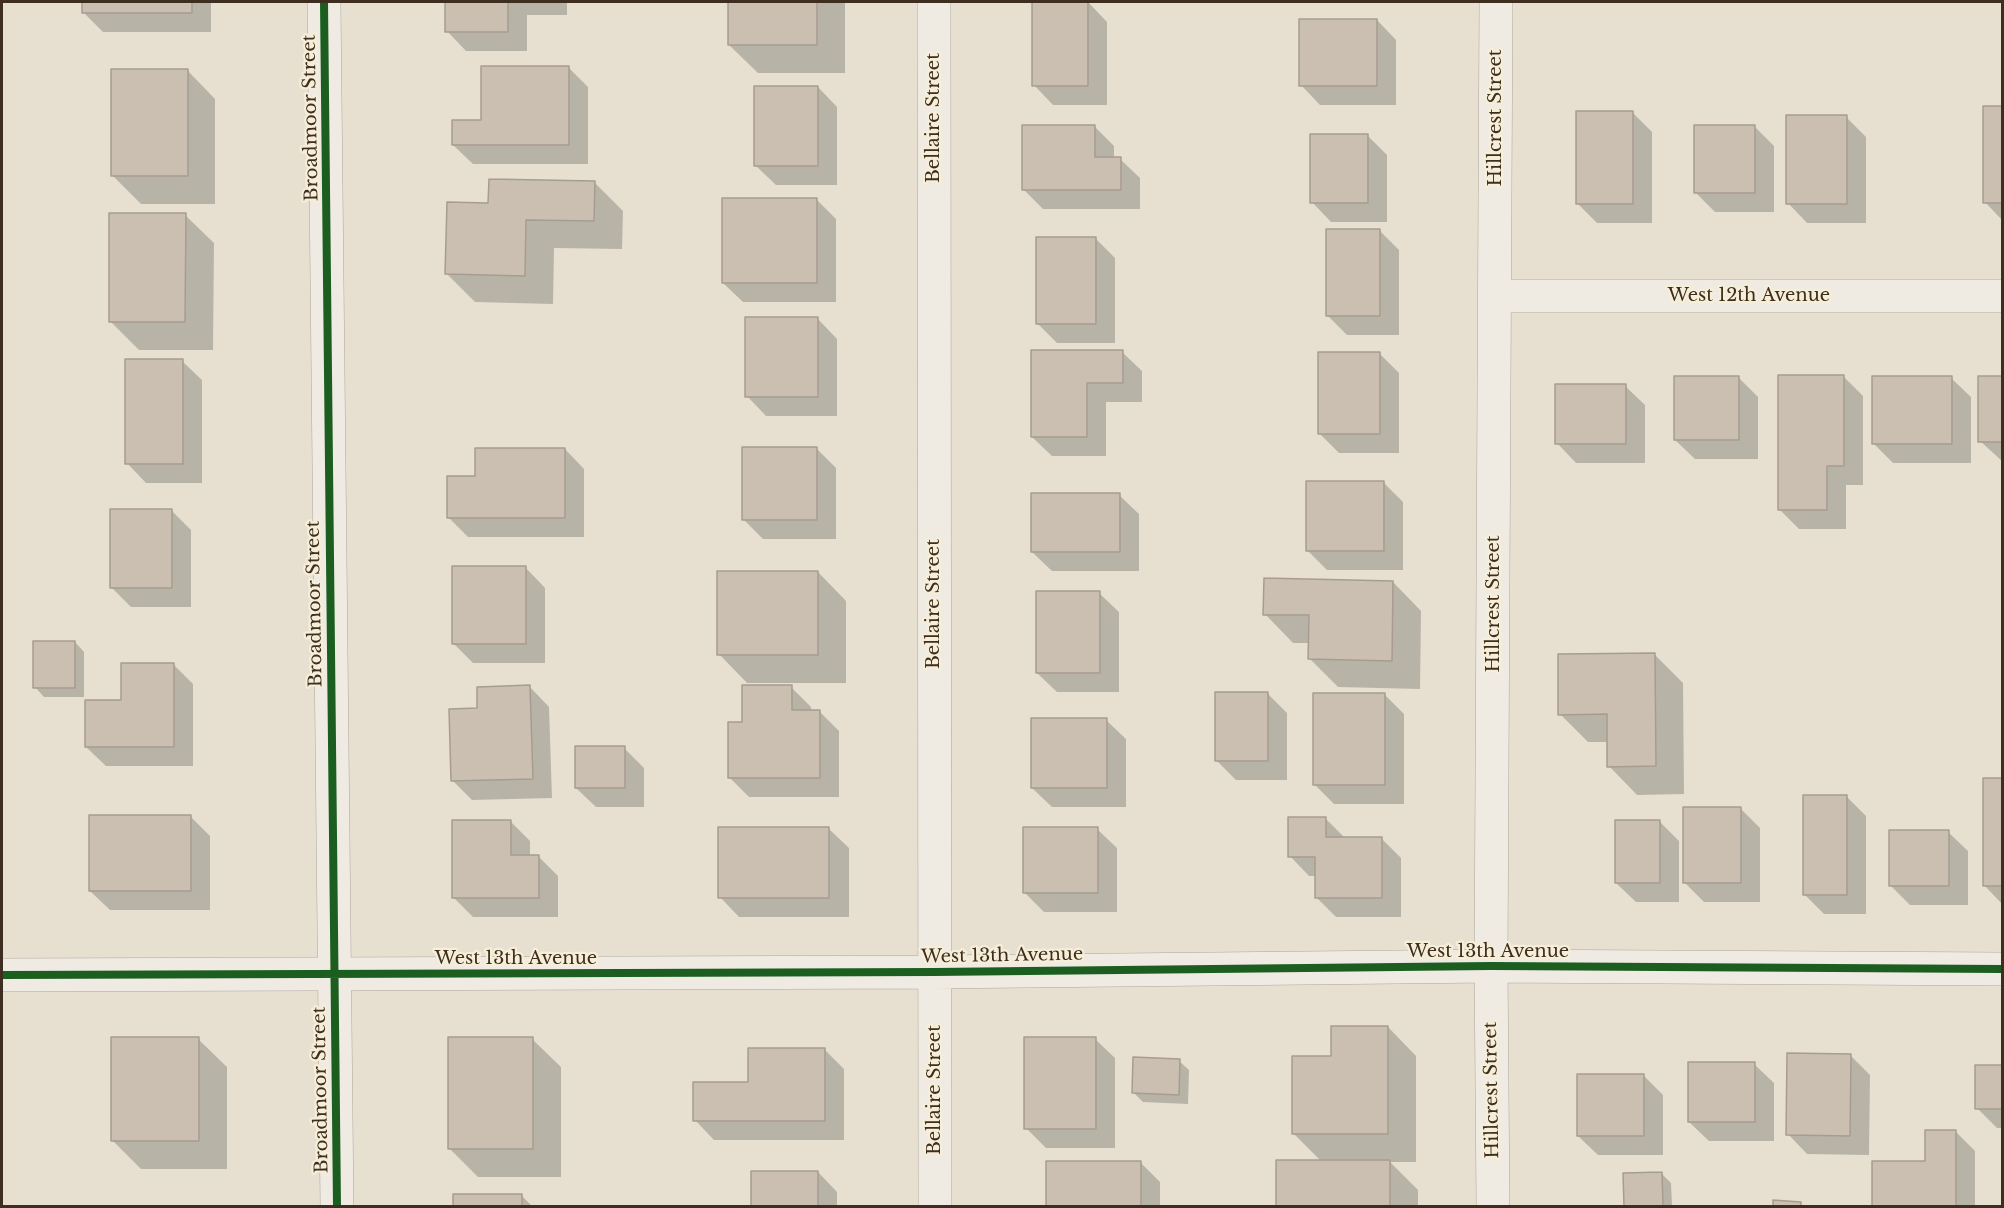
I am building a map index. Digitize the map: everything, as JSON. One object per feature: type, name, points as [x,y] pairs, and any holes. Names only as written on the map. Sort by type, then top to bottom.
[{"type":"street","name":"Broadmoor Street","points":[[324,2],[337,1206]]},
{"type":"street","name":"Bellaire Street","points":[[934,2],[936,1206]]},
{"type":"street","name":"Hillcrest Street","points":[[1493,1206],[1491,966],[1496,2]]},
{"type":"street","name":"West 12th Avenue","points":[[1496,296],[2002,296]]},
{"type":"street","name":"West 13th Avenue","points":[[2,975],[934,972],[1491,966],[2002,969]]},
{"type":"building","points":[[82,2],[192,2],[192,13],[82,13]]},
{"type":"building","points":[[445,2],[508,2],[508,32],[445,32]]},
{"type":"building","points":[[728,2],[817,2],[817,45],[728,45]]},
{"type":"building","points":[[1032,2],[1088,2],[1088,86],[1032,86]]},
{"type":"building","points":[[1299,19],[1377,19],[1377,86],[1299,86]]},
{"type":"building","points":[[481,66],[569,66],[569,145],[452,145],[452,120],[481,120]]},
{"type":"building","points":[[111,69],[188,69],[188,176],[111,176]]},
{"type":"building","points":[[754,86],[818,86],[818,166],[754,166]]},
{"type":"building","points":[[1983,106],[2002,106],[2002,203],[1983,203]]},
{"type":"building","points":[[1576,111],[1633,111],[1633,204],[1576,204]]},
{"type":"building","points":[[1786,115],[1847,115],[1847,204],[1786,204]]},
{"type":"building","points":[[1022,125],[1095,125],[1095,157],[1121,157],[1121,190],[1022,190]]},
{"type":"building","points":[[1694,125],[1755,125],[1755,193],[1694,193]]},
{"type":"building","points":[[1310,134],[1368,134],[1368,203],[1310,203]]},
{"type":"building","points":[[489,179],[595,181],[594,221],[526,220],[525,276],[445,274],[447,202],[488,203]]},
{"type":"building","points":[[722,198],[817,198],[817,283],[722,283]]},
{"type":"building","points":[[109,213],[186,213],[185,322],[109,322]]},
{"type":"building","points":[[1326,229],[1380,229],[1380,316],[1326,316]]},
{"type":"building","points":[[1036,237],[1096,237],[1096,324],[1036,324]]},
{"type":"building","points":[[745,317],[818,317],[818,397],[745,397]]},
{"type":"building","points":[[1031,350],[1123,350],[1123,383],[1087,383],[1087,437],[1031,437]]},
{"type":"building","points":[[1318,352],[1380,352],[1380,434],[1318,434]]},
{"type":"building","points":[[125,359],[183,359],[183,464],[125,464]]},
{"type":"building","points":[[1778,375],[1844,375],[1844,466],[1827,466],[1827,510],[1778,510]]},
{"type":"building","points":[[1674,376],[1739,376],[1739,440],[1674,440]]},
{"type":"building","points":[[1872,376],[1952,376],[1952,444],[1872,444]]},
{"type":"building","points":[[1978,376],[2002,376],[2002,442],[1978,442]]},
{"type":"building","points":[[1555,384],[1626,384],[1626,444],[1555,444]]},
{"type":"building","points":[[742,447],[817,447],[817,520],[742,520]]},
{"type":"building","points":[[475,448],[565,448],[565,518],[447,518],[447,476],[475,476]]},
{"type":"building","points":[[1306,481],[1384,481],[1384,551],[1306,551]]},
{"type":"building","points":[[1031,493],[1120,493],[1120,552],[1031,552]]},
{"type":"building","points":[[110,509],[172,509],[172,588],[110,588]]},
{"type":"building","points":[[452,566],[526,566],[526,644],[452,644]]},
{"type":"building","points":[[717,571],[818,571],[818,655],[717,655]]},
{"type":"building","points":[[1264,578],[1393,581],[1392,661],[1308,659],[1309,615],[1263,615]]},
{"type":"building","points":[[1036,591],[1100,591],[1100,673],[1036,673]]},
{"type":"building","points":[[33,641],[75,641],[75,688],[33,688]]},
{"type":"building","points":[[1655,653],[1656,766],[1607,767],[1607,714],[1558,715],[1558,654]]},
{"type":"building","points":[[121,663],[174,663],[174,747],[85,747],[85,700],[121,700]]},
{"type":"building","points":[[530,685],[533,779],[451,781],[449,709],[477,708],[477,687]]},
{"type":"building","points":[[742,685],[792,685],[792,710],[820,710],[820,778],[728,778],[728,722],[742,722]]},
{"type":"building","points":[[1215,692],[1268,692],[1268,761],[1215,761]]},
{"type":"building","points":[[1313,693],[1385,693],[1385,785],[1313,785]]},
{"type":"building","points":[[1031,718],[1107,718],[1107,788],[1031,788]]},
{"type":"building","points":[[575,746],[625,746],[625,788],[575,788]]},
{"type":"building","points":[[1983,778],[2002,778],[2002,886],[1983,886]]},
{"type":"building","points":[[1803,795],[1847,795],[1847,895],[1803,895]]},
{"type":"building","points":[[1683,807],[1741,807],[1741,883],[1683,883]]},
{"type":"building","points":[[89,815],[191,815],[191,891],[89,891]]},
{"type":"building","points":[[1288,817],[1326,817],[1326,837],[1382,837],[1382,898],[1315,898],[1315,857],[1288,857]]},
{"type":"building","points":[[452,820],[511,820],[511,855],[539,855],[539,898],[452,898]]},
{"type":"building","points":[[1615,820],[1660,820],[1660,883],[1615,883]]},
{"type":"building","points":[[718,827],[829,827],[829,898],[718,898]]},
{"type":"building","points":[[1023,827],[1098,827],[1098,893],[1023,893]]},
{"type":"building","points":[[1889,830],[1949,830],[1949,886],[1889,886]]},
{"type":"building","points":[[1331,1026],[1388,1026],[1388,1134],[1292,1134],[1292,1056],[1331,1056]]},
{"type":"building","points":[[111,1037],[199,1037],[199,1141],[111,1141]]},
{"type":"building","points":[[448,1037],[533,1037],[533,1149],[448,1149]]},
{"type":"building","points":[[1024,1037],[1096,1037],[1096,1129],[1024,1129]]},
{"type":"building","points":[[748,1048],[825,1048],[825,1121],[693,1121],[693,1082],[748,1082]]},
{"type":"building","points":[[1787,1053],[1851,1054],[1850,1136],[1786,1135]]},
{"type":"building","points":[[1133,1057],[1180,1059],[1179,1095],[1132,1093]]},
{"type":"building","points":[[1688,1062],[1755,1062],[1755,1122],[1688,1122]]},
{"type":"building","points":[[1975,1065],[2002,1065],[2002,1109],[1975,1109]]},
{"type":"building","points":[[1577,1074],[1644,1074],[1644,1136],[1577,1136]]},
{"type":"building","points":[[1925,1130],[1956,1130],[1956,1206],[1872,1206],[1872,1161],[1925,1161]]},
{"type":"building","points":[[1276,1160],[1390,1160],[1390,1206],[1276,1206]]},
{"type":"building","points":[[1046,1161],[1141,1161],[1141,1206],[1046,1206]]},
{"type":"building","points":[[751,1171],[818,1171],[818,1206],[751,1206]]},
{"type":"building","points":[[1662,1172],[1663,1206],[1624,1206],[1623,1173]]},
{"type":"building","points":[[453,1194],[522,1194],[522,1206],[453,1206]]},
{"type":"building","points":[[1773,1200],[1801,1202],[1801,1206],[1773,1206]]},
{"type":"cycle path","points":[[324,2],[337,1206]]},
{"type":"cycle path","points":[[2,975],[934,972],[1491,966],[2002,969]]}]
